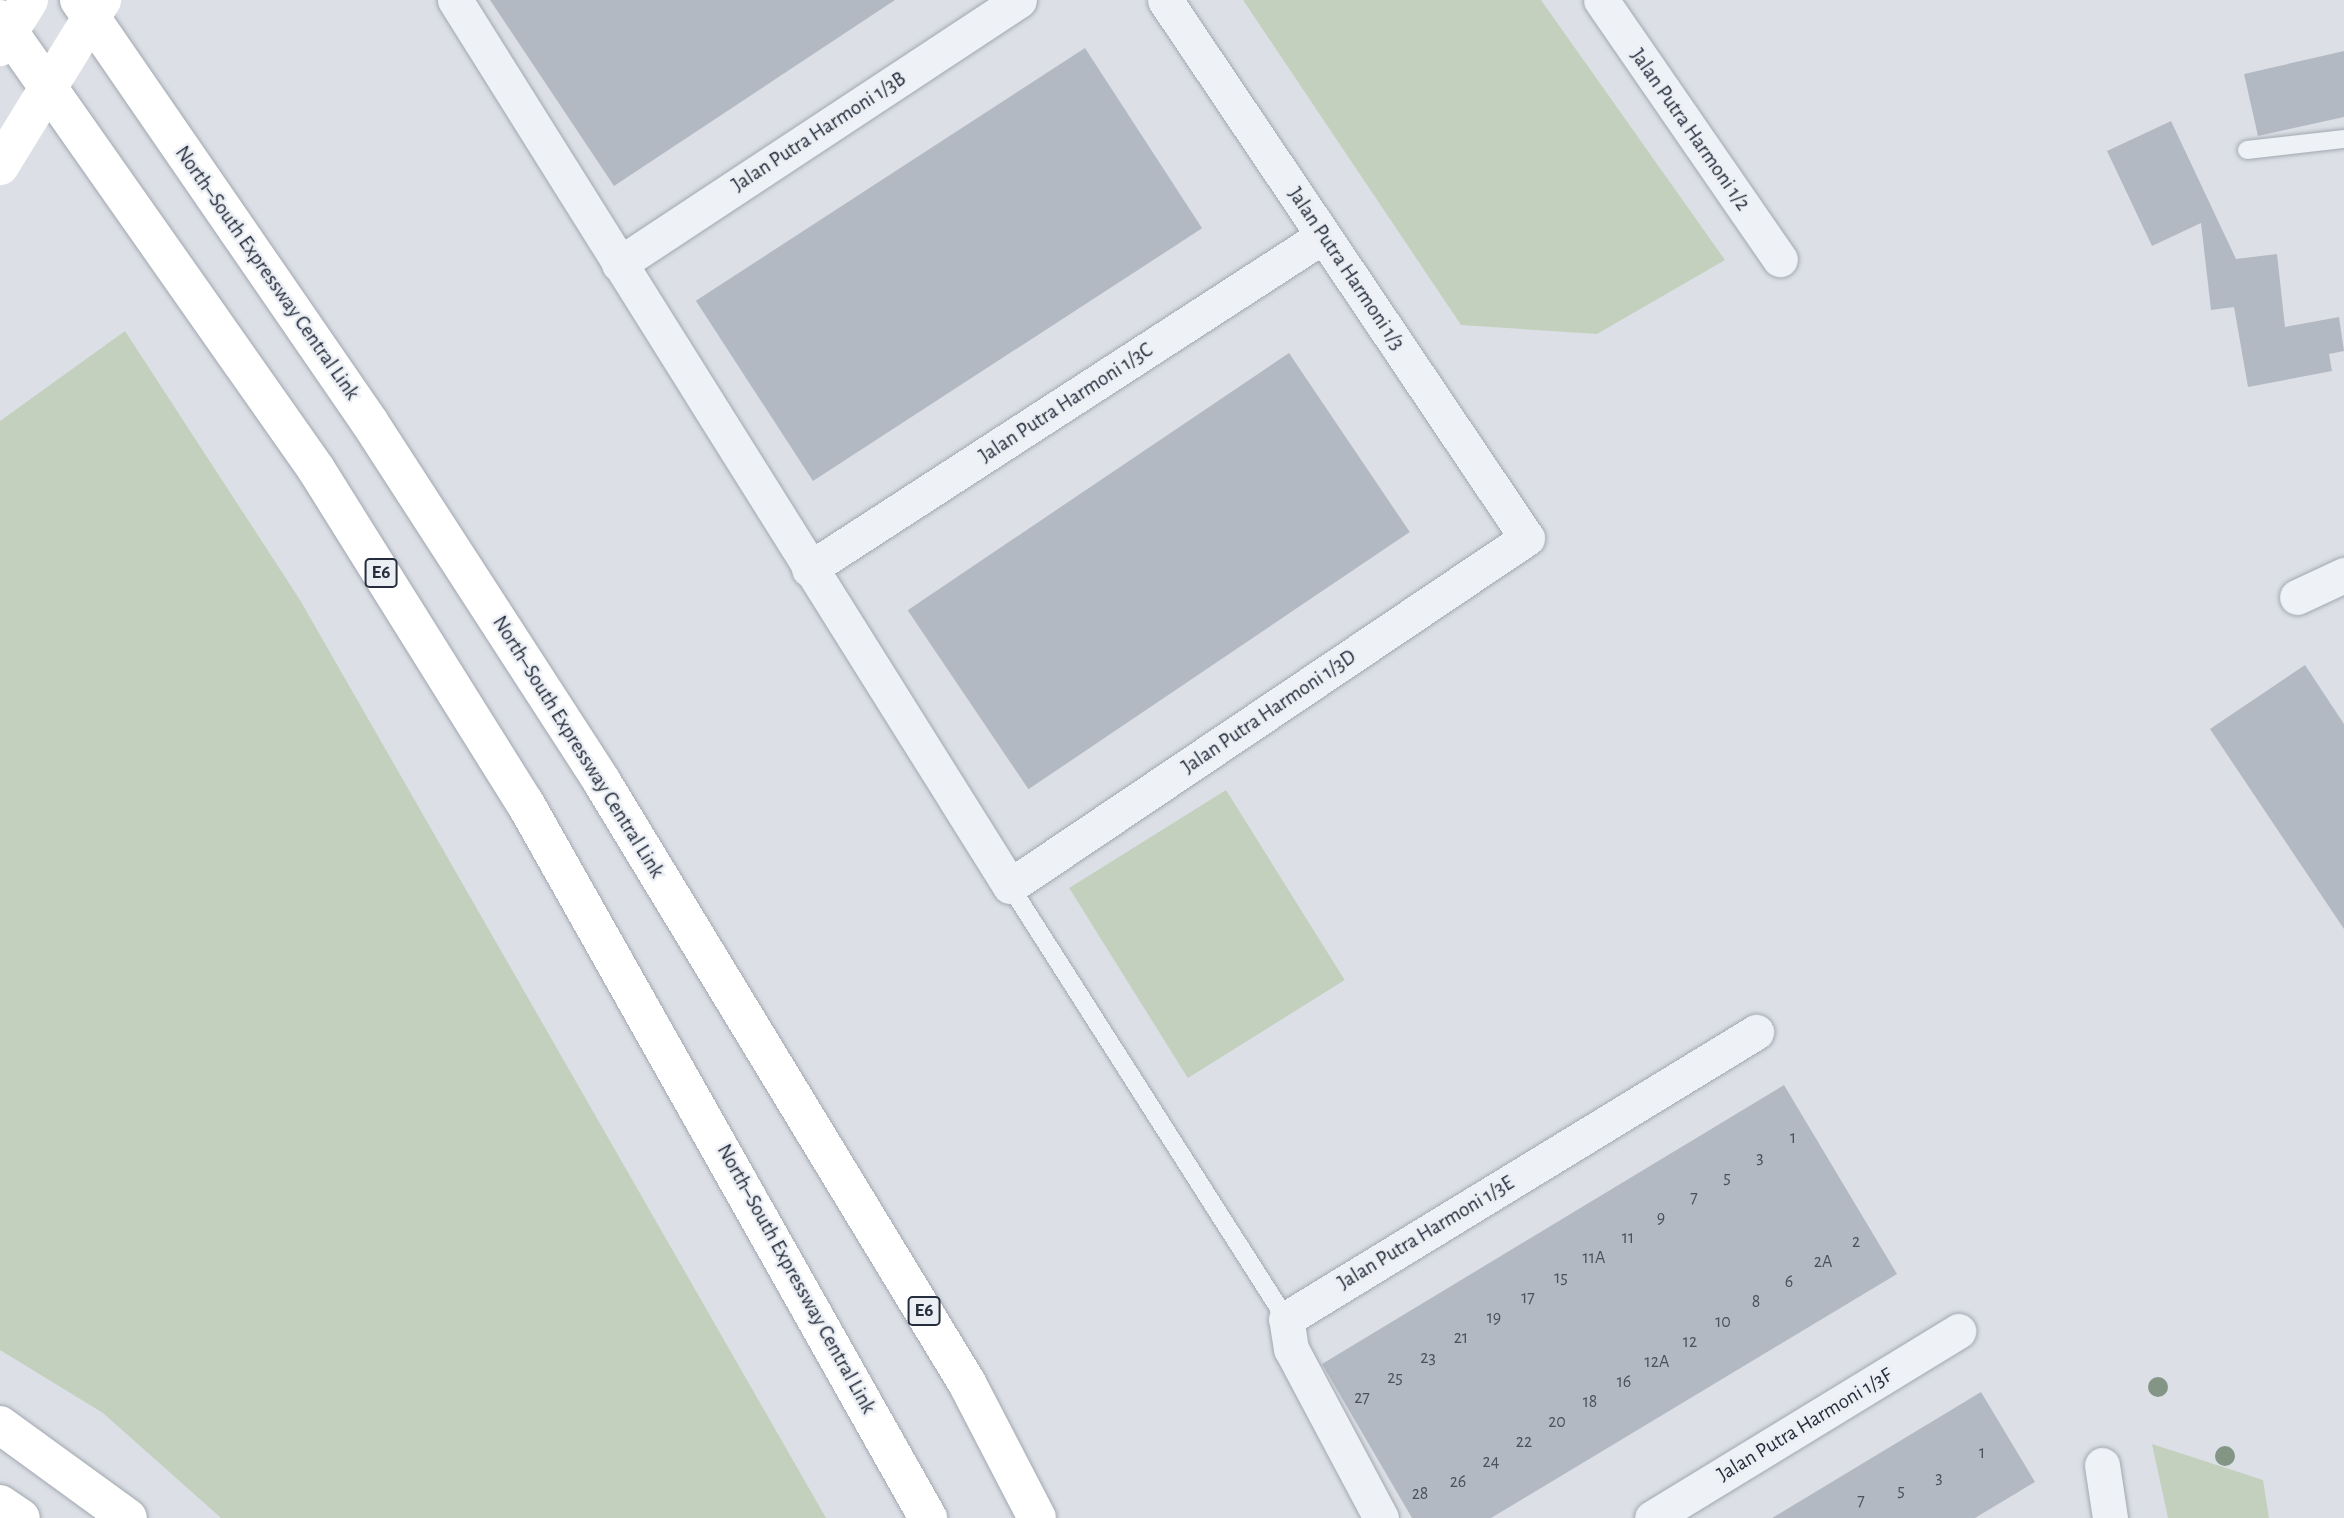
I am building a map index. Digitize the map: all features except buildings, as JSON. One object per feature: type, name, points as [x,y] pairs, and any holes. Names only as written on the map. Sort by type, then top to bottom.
[{"type":"main road","points":[[0,47],[29,0]]},
{"type":"main road","name":"North–South Expressway Central Link","points":[[79,0],[370,423],[804,1108],[967,1383],[1037,1518]]},
{"type":"main road","points":[[0,166],[102,0]]},
{"type":"main road","name":"North–South Expressway Central Link","points":[[0,19],[323,481],[525,803],[725,1151],[928,1518]]},
{"type":"main road","points":[[0,1425],[128,1518]]},
{"type":"main road","points":[[0,1504],[21,1518]]},
{"type":"street","points":[[455,0],[1010,886]]},
{"type":"street","name":"Jalan Putra Harmoni 1/3B","points":[[619,264],[1019,0]]},
{"type":"street","name":"Jalan Putra Harmoni 1/3","points":[[1165,0],[1527,538]]},
{"type":"street","name":"Jalan Putra Harmoni 1/2","points":[[1601,0],[1780,259]]},
{"type":"street","name":"Jalan Putra Harmoni 1/3C","points":[[809,569],[1324,236]]},
{"type":"street","name":"Jalan Putra Harmoni 1/3D","points":[[1010,886],[1527,538]]},
{"type":"street","points":[[2297,597],[2344,575]]},
{"type":"street","name":"Jalan Putra Harmoni 1/3E","points":[[1286,1319],[1756,1031]]},
{"type":"street","points":[[1286,1319],[1291,1349],[1381,1518]]},
{"type":"street","name":"Jalan Putra Harmoni 1/3F","points":[[1652,1518],[1958,1331]]},
{"type":"street","points":[[2102,1465],[2110,1518]]},
{"type":"lane","points":[[2247,150],[2344,139]]},
{"type":"lane","points":[[1010,886],[1286,1319]]},
{"type":"green space","points":[[1243,0],[1541,0],[1725,260],[1597,334],[1461,325]]},
{"type":"green space","points":[[125,331],[300,600],[826,1518],[221,1518],[103,1413],[0,1350],[0,421]]},
{"type":"green space","points":[[1226,790],[1345,980],[1188,1078],[1069,888]]},
{"type":"green space","points":[[2152,1444],[2263,1480],[2269,1518],[2168,1518]]}]
